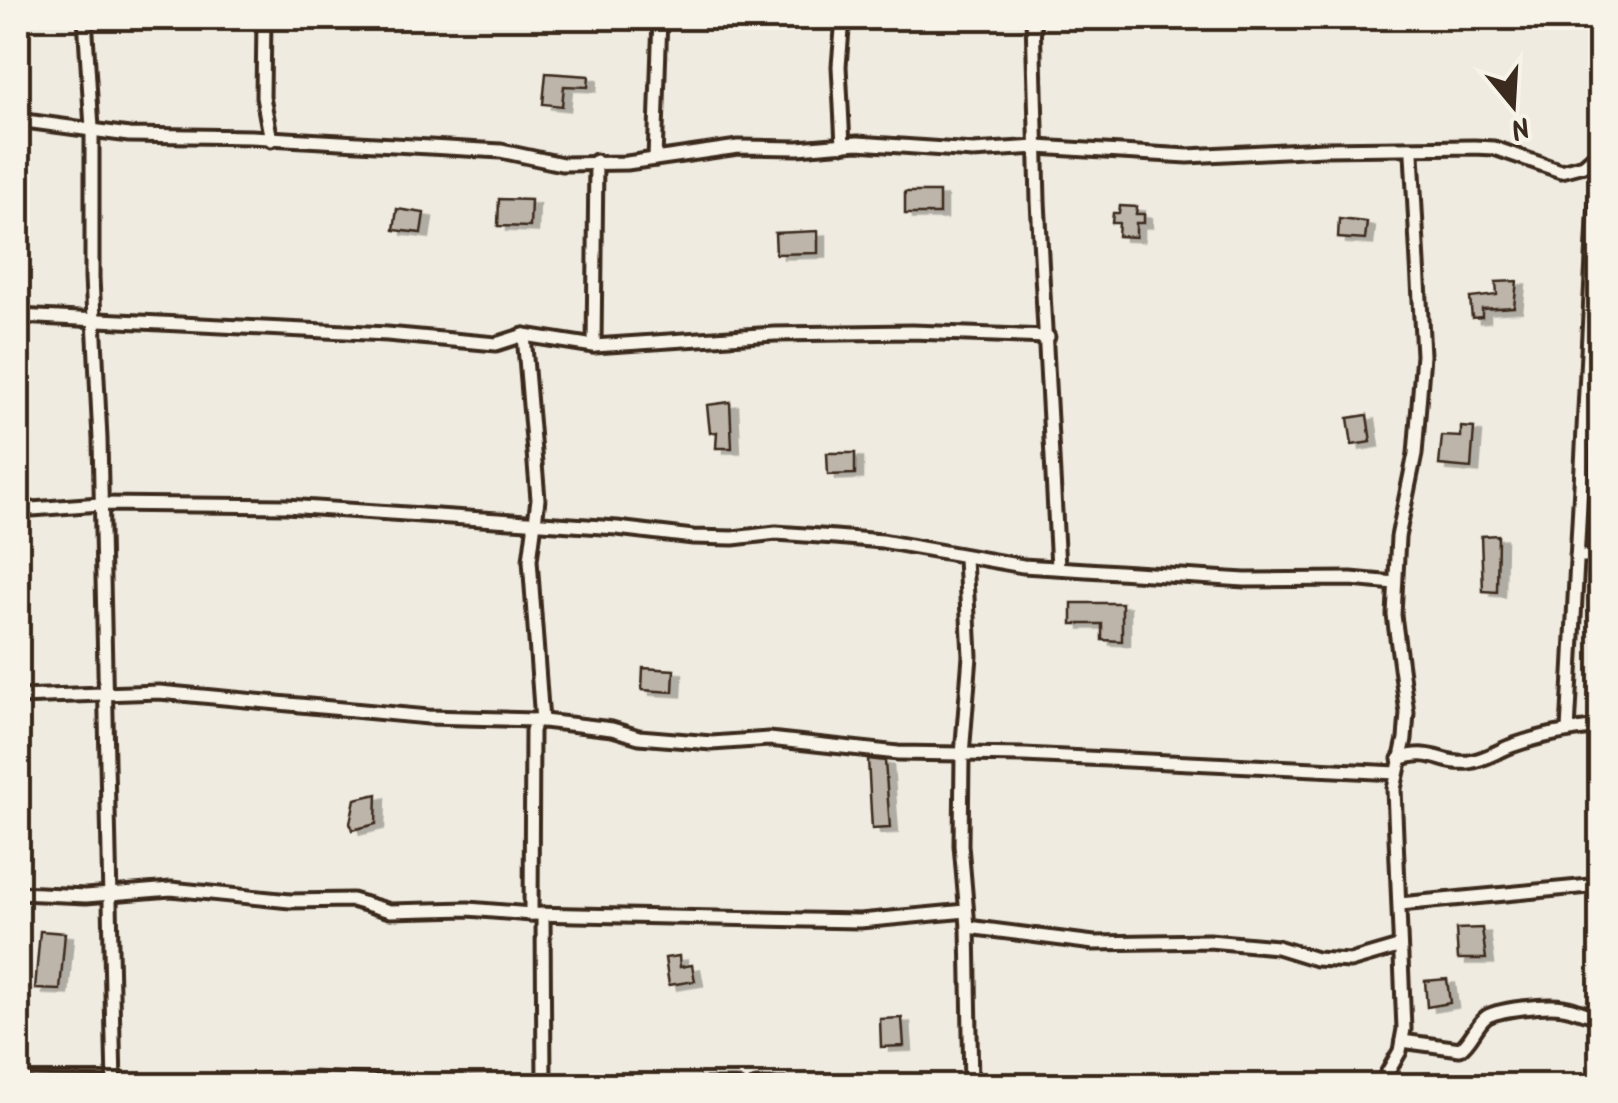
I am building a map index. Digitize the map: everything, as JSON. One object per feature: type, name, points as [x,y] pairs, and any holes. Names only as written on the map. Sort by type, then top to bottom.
[{"type":"street","points":[[85,18],[92,128],[114,1085]]},
{"type":"street","points":[[264,18],[263,97],[271,140]]},
{"type":"street","points":[[655,159],[660,18]]},
{"type":"street","points":[[843,18],[843,145]]},
{"type":"street","points":[[1034,18],[1058,567]]},
{"type":"street","points":[[18,120],[129,135],[501,151],[562,164],[627,163],[738,147],[883,144],[1201,156],[1474,146],[1504,151],[1561,171],[1584,164],[1600,150]]},
{"type":"street","points":[[1568,730],[1600,126]]},
{"type":"street","points":[[1380,1086],[1402,1041],[1395,815],[1407,713],[1396,642],[1395,583],[1398,538],[1414,454],[1423,355],[1412,154]]},
{"type":"street","points":[[594,346],[596,161]]},
{"type":"street","points":[[18,316],[386,334],[496,344],[524,335],[594,346],[776,334],[912,332],[1048,337]]},
{"type":"street","points":[[524,335],[538,499],[530,560],[538,721],[532,731],[544,1086]]},
{"type":"street","points":[[18,510],[100,504],[223,503],[535,522],[692,537],[776,533],[835,537],[882,541],[1023,566],[1245,580],[1351,579],[1395,583]]},
{"type":"street","points":[[1577,556],[1600,556]]},
{"type":"street","points":[[965,558],[970,656],[962,754],[961,846],[968,926],[970,1086]]},
{"type":"street","points":[[18,697],[197,694],[316,708],[538,721],[639,737],[712,742],[769,739],[856,750],[1398,766],[1417,753],[1465,762],[1568,730],[1600,727]]},
{"type":"street","points":[[1400,904],[1600,885]]},
{"type":"street","points":[[18,894],[86,896],[171,889],[272,900],[352,900],[390,911],[468,909],[860,921],[966,911]]},
{"type":"street","points":[[968,926],[1094,942],[1243,944],[1316,959],[1350,961],[1398,947]]},
{"type":"street","points":[[1402,1041],[1460,1049],[1484,1019],[1494,1013],[1551,1005],[1568,1007],[1580,1015],[1600,1015]]},
{"type":"street","points":[[18,1083],[114,1085],[312,1079],[486,1086]]},
{"type":"street","points":[[568,1086],[736,1086]]},
{"type":"street","points":[[756,1086],[834,1086]]},
{"type":"building","points":[[546,73],[589,76],[588,87],[564,86],[562,106],[543,104]]},
{"type":"building","points":[[905,192],[939,192],[939,214],[905,214]]},
{"type":"building","points":[[499,199],[531,200],[530,227],[498,226]]},
{"type":"building","points":[[1120,206],[1137,207],[1136,214],[1144,214],[1144,223],[1136,223],[1136,237],[1118,236],[1119,223],[1112,223],[1113,213],[1119,213]]},
{"type":"building","points":[[397,209],[424,213],[421,233],[394,230]]},
{"type":"building","points":[[1339,219],[1367,222],[1365,240],[1338,238]]},
{"type":"building","points":[[818,231],[818,253],[776,254],[775,233]]},
{"type":"building","points":[[1517,281],[1514,307],[1482,309],[1482,317],[1472,318],[1470,298],[1497,295],[1496,282]]},
{"type":"building","points":[[730,402],[732,448],[716,448],[717,432],[710,433],[707,405]]},
{"type":"building","points":[[1367,415],[1371,442],[1352,445],[1348,418]]},
{"type":"building","points":[[1461,427],[1474,428],[1471,468],[1439,465],[1442,436],[1461,437]]},
{"type":"building","points":[[827,453],[855,453],[855,474],[828,475]]},
{"type":"building","points":[[1498,535],[1497,592],[1483,591],[1481,536]]},
{"type":"building","points":[[1072,603],[1122,603],[1122,641],[1102,640],[1102,624],[1072,624]]},
{"type":"building","points":[[643,668],[674,670],[673,692],[642,690]]},
{"type":"building","points":[[868,759],[885,761],[890,828],[872,829]]},
{"type":"building","points":[[377,794],[376,824],[352,830],[355,799]]},
{"type":"building","points":[[1482,928],[1486,959],[1458,959],[1456,929]]},
{"type":"building","points":[[40,931],[65,933],[60,990],[35,989]]},
{"type":"building","points":[[679,956],[680,967],[692,965],[695,981],[669,985],[665,958]]},
{"type":"building","points":[[1447,979],[1450,1003],[1427,1007],[1425,981]]},
{"type":"building","points":[[902,1018],[904,1046],[881,1047],[880,1019]]}]
